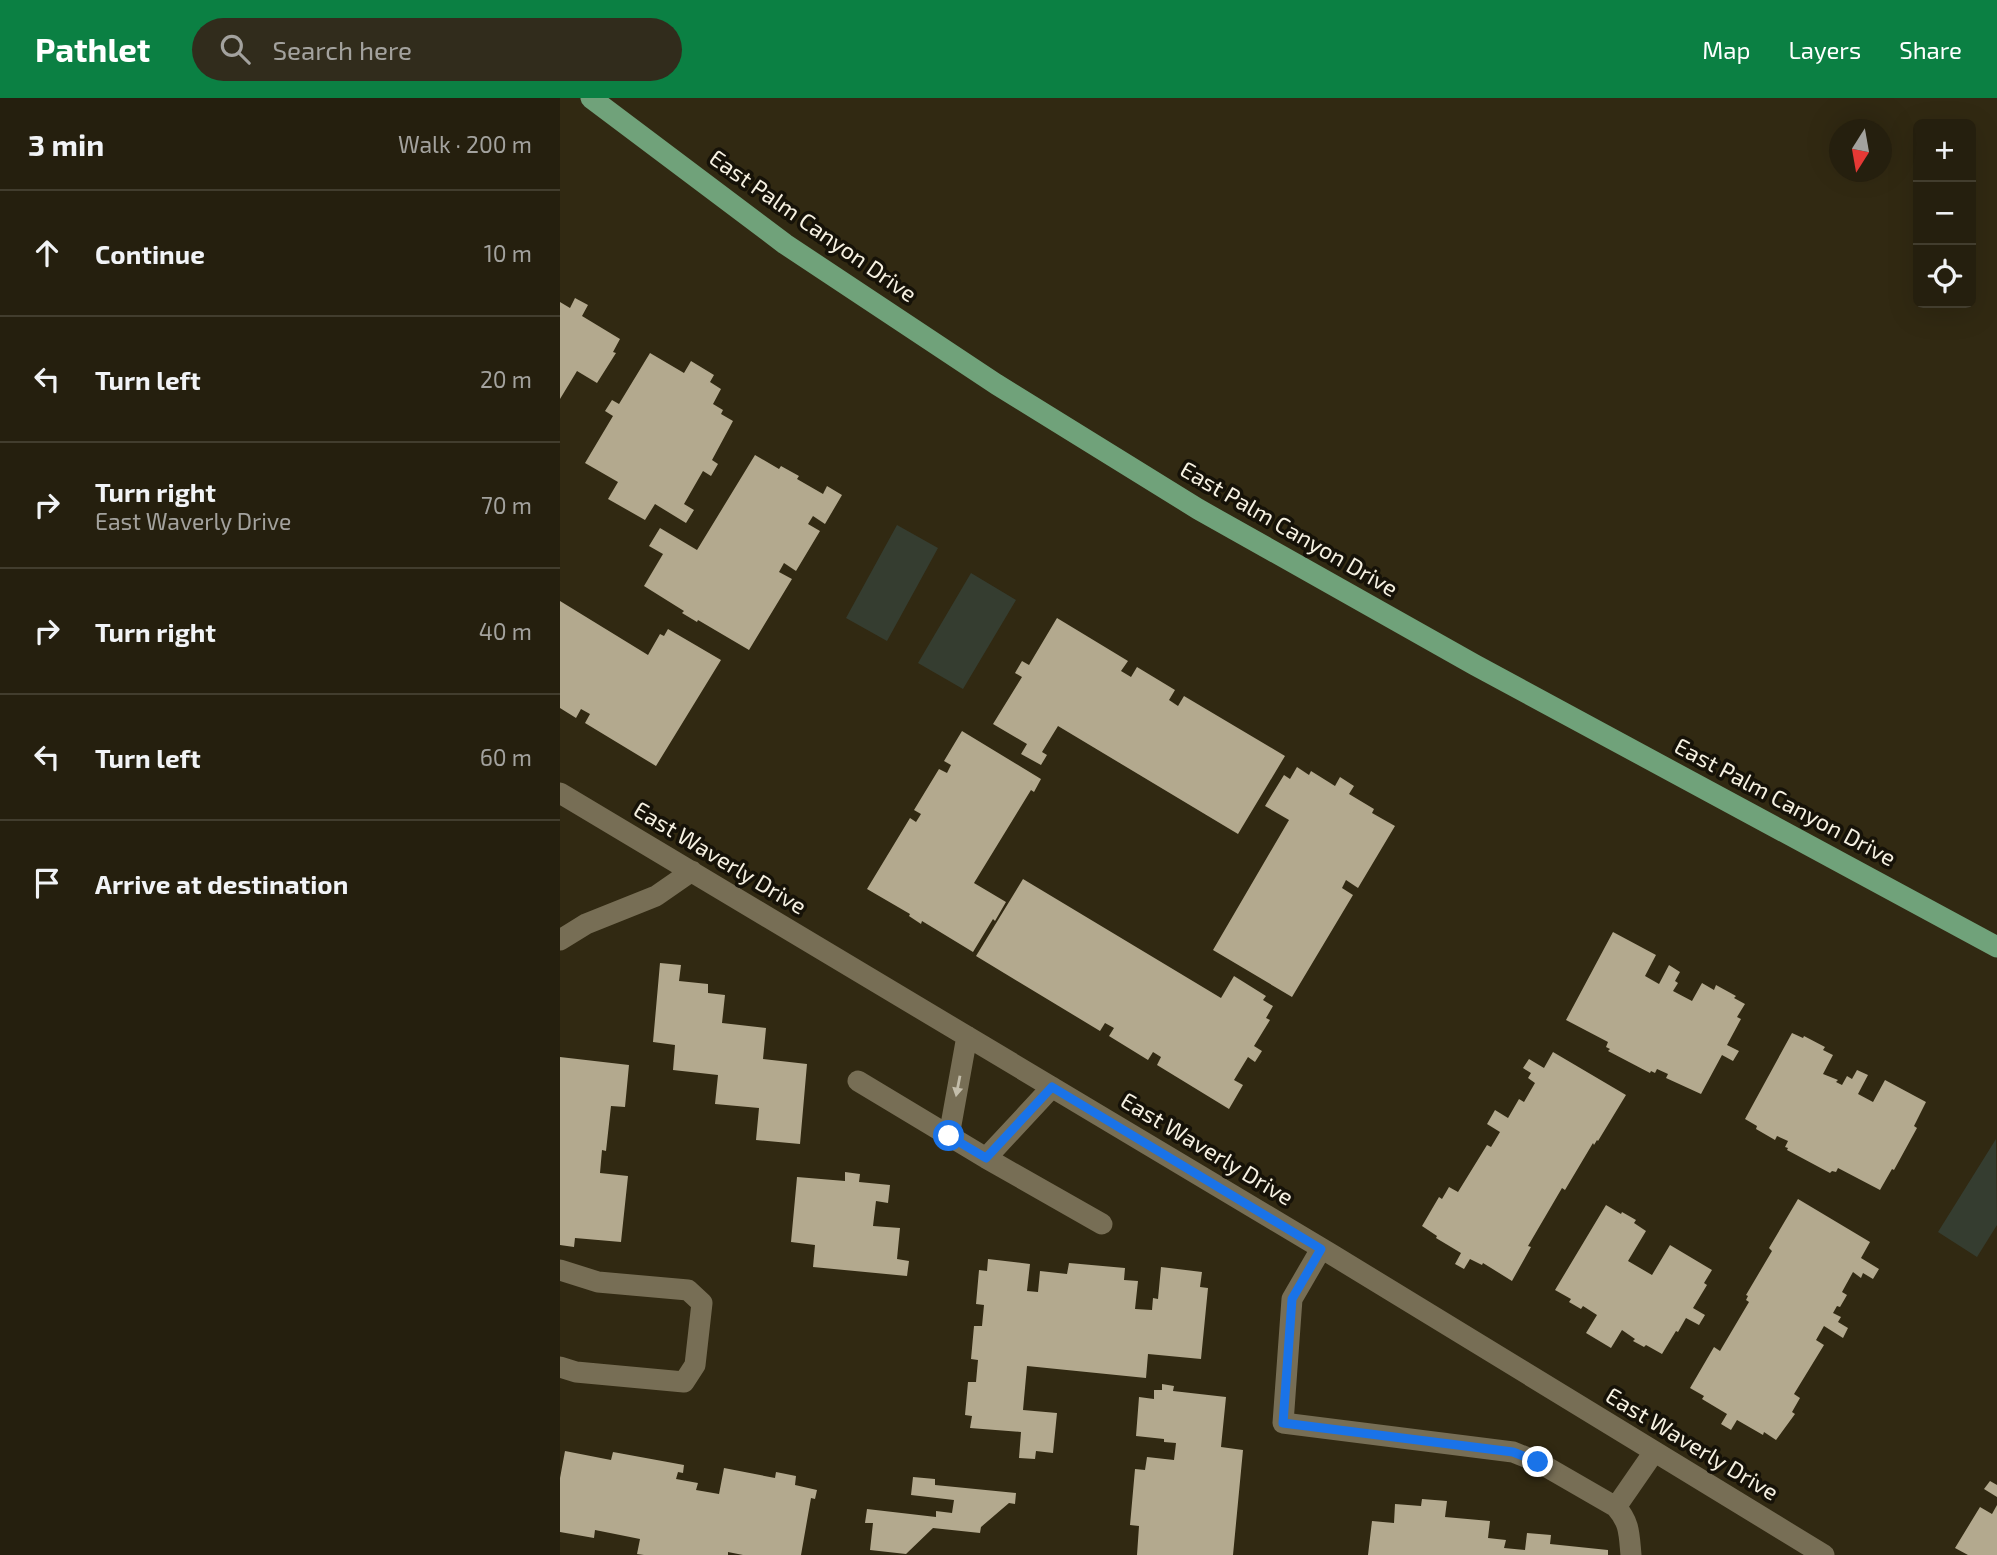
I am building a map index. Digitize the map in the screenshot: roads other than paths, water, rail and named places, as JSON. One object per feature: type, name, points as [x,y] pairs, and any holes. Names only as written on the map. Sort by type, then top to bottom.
[{"type":"main road","name":"East Palm Canyon Drive","points":[[591,98],[785,244],[996,384],[1198,509],[1475,665],[1997,947]]},
{"type":"street","name":"East Waverly Drive","points":[[560,793],[1321,1249],[1824,1555]]},
{"type":"street","points":[[560,940],[586,924],[656,896],[692,871]]},
{"type":"street","points":[[949,1136],[967,1036]]},
{"type":"street","points":[[858,1081],[1102,1224]]},
{"type":"street","points":[[986,1158],[1052,1087]]},
{"type":"street","points":[[1321,1249],[1292,1299],[1283,1423],[1513,1452],[1538,1462],[1616,1507],[1628,1525],[1631,1555]]},
{"type":"street","points":[[560,1270],[597,1282],[688,1290],[702,1303],[695,1365],[684,1382],[576,1372],[560,1367]]},
{"type":"street","points":[[1616,1507],[1654,1451]]}]
